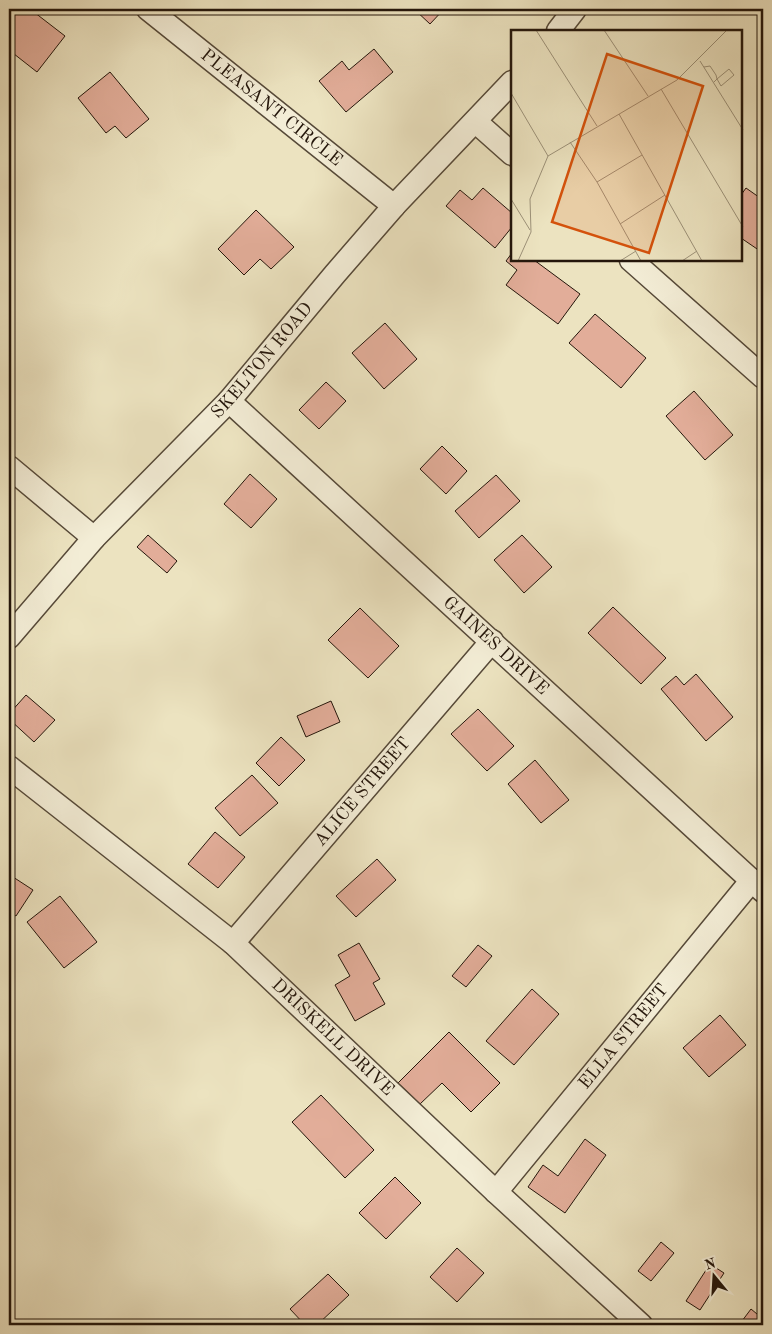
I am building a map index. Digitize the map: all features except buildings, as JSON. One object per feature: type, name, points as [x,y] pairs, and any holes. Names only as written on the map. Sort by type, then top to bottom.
[{"type":"street","name":"PLEASANT CIRCLE","points":[[148,9],[394,206]]},
{"type":"street","points":[[559,30],[575,9]]},
{"type":"street","name":"SKELTON ROAD","points":[[9,637],[94,538],[228,401],[394,206],[511,83]]},
{"type":"street","points":[[476,122],[511,153]]},
{"type":"street","points":[[632,261],[763,377]]},
{"type":"street","name":"GAINES DRIVE","points":[[228,401],[758,886]]},
{"type":"street","points":[[9,467],[94,538]]},
{"type":"street","name":"ALICE STREET","points":[[233,943],[492,641]]},
{"type":"street","name":"DRISKELL DRIVE","points":[[9,767],[233,943],[496,1192],[641,1325]]},
{"type":"street","name":"ELLA STREET","points":[[496,1192],[758,886]]}]
